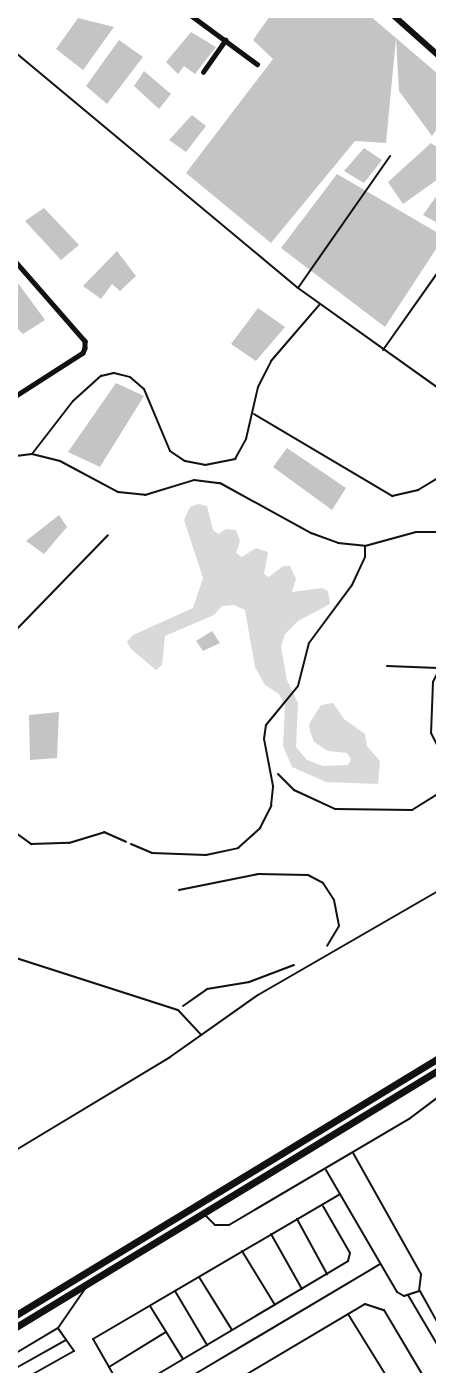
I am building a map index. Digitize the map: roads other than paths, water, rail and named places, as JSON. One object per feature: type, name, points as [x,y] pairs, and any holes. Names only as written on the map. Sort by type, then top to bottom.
[{"type":"main road","points":[[16,1315],[438,1058]]},
{"type":"main road","points":[[16,1327],[438,1070]]},
{"type":"street","points":[[192,16],[256,64]]},
{"type":"street","points":[[394,16],[402,20],[438,55]]},
{"type":"street","points":[[203,72],[225,40]]},
{"type":"street","points":[[16,262],[85,341],[85,348],[83,353],[16,396]]},
{"type":"lane","points":[[16,53],[298,288],[438,388]]},
{"type":"lane","points":[[298,288],[390,156]]},
{"type":"lane","points":[[383,350],[438,272]]},
{"type":"lane","points":[[32,453],[73,401],[101,376],[114,373],[130,376],[144,389],[170,451],[185,461],[205,465],[235,459],[254,414],[258,387],[271,361],[321,304]]},
{"type":"lane","points":[[254,414],[392,496],[406,495],[438,478]]},
{"type":"lane","points":[[16,456],[32,453],[60,461],[118,492],[145,495],[194,480],[220,483],[311,533],[338,543],[365,546],[416,532],[438,531]]},
{"type":"lane","points":[[131,843],[152,853],[181,856],[238,848],[260,828],[271,806],[273,786],[268,764],[266,725],[278,705],[295,689],[309,643],[352,585],[366,557],[365,546]]},
{"type":"lane","points":[[387,666],[438,668]]},
{"type":"lane","points":[[16,1150],[202,1035],[258,995],[438,891]]},
{"type":"lane","points":[[16,958],[178,1010],[202,1035]]},
{"type":"lane","points":[[196,1206],[215,1225],[230,1225],[326,1170],[438,1097]]},
{"type":"lane","points":[[352,1153],[421,1274],[420,1291],[438,1323]]},
{"type":"lane","points":[[326,1170],[397,1292],[408,1295],[420,1291]]},
{"type":"lane","points":[[113,1374],[93,1339],[340,1194]]},
{"type":"lane","points":[[158,1374],[348,1261],[350,1253],[322,1205]]},
{"type":"lane","points":[[297,1219],[327,1274]]},
{"type":"lane","points":[[271,1234],[302,1288]]},
{"type":"lane","points":[[242,1251],[275,1305]]},
{"type":"lane","points":[[195,1374],[380,1264]]},
{"type":"lane","points":[[199,1277],[232,1330]]},
{"type":"lane","points":[[16,1353],[58,1328],[81,1299],[88,1283]]},
{"type":"lane","points":[[175,1291],[207,1345]]},
{"type":"lane","points":[[408,1295],[438,1346]]},
{"type":"lane","points":[[247,1374],[366,1304],[384,1310],[421,1374]]},
{"type":"lane","points":[[150,1306],[183,1359]]},
{"type":"lane","points":[[348,1314],[385,1374]]},
{"type":"lane","points":[[33,1374],[74,1351],[58,1328]]},
{"type":"lane","points":[[109,1367],[166,1332]]},
{"type":"lane","points":[[16,1368],[66,1340]]}]
